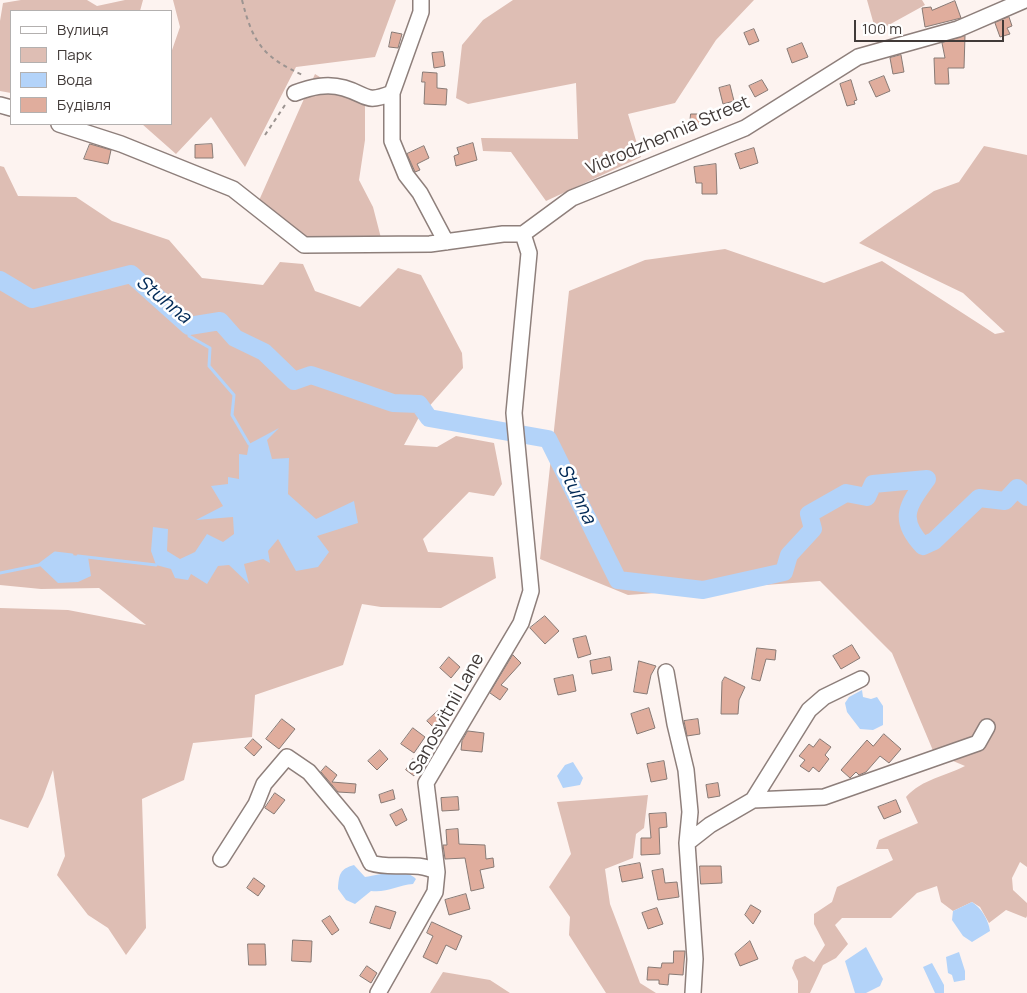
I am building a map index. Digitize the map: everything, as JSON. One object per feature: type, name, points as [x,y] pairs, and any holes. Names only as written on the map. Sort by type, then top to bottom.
[{"type":"street","points":[[421,0],[421,12],[392,93],[392,142],[406,175],[420,193],[446,242]]},
{"type":"street","name":"Vidrodzhennia Street","points":[[524,234],[572,198],[744,128],[858,57],[958,29],[1000,4],[1025,0]]},
{"type":"street","points":[[295,93],[316,85],[345,88],[363,98],[379,98],[392,93]]},
{"type":"street","points":[[62,125],[121,144],[233,189],[304,244],[430,244],[504,234],[524,234]]},
{"type":"street","name":"Sanosvitnii Lane","points":[[378,993],[435,892],[437,872],[426,783],[521,623],[531,590],[514,413],[529,253],[524,234]]},
{"type":"street","points":[[666,672],[675,724],[686,770],[690,812],[687,843],[695,959],[693,993]]},
{"type":"street","points":[[687,843],[710,825],[752,800],[809,710],[824,697],[861,679]]},
{"type":"street","points":[[752,800],[824,797],[978,743],[987,728]]},
{"type":"street","points":[[221,859],[256,804],[264,784],[287,756],[309,772],[351,822],[371,863],[384,867],[418,866],[437,872]]},
{"type":"path","points":[[242,0],[246,17],[262,50],[279,64],[307,77]]},
{"type":"path","points":[[265,135],[278,113],[295,93]]},
{"type":"green space","points":[[21,0],[87,0],[97,6],[125,0],[143,0],[140,10],[10,10],[10,93],[0,91],[0,21],[3,3]]},
{"type":"green space","points":[[173,0],[396,0],[375,57],[296,67],[245,167],[211,117],[176,154],[143,125],[172,125],[172,50],[180,27]]},
{"type":"green space","points":[[513,0],[754,0],[716,40],[675,103],[628,114],[641,157],[546,201],[511,152],[483,151],[481,138],[578,139],[576,83],[468,104],[456,98],[462,45],[483,20]]},
{"type":"green space","points":[[867,0],[922,0],[925,5],[876,32]]},
{"type":"green space","points":[[315,74],[365,105],[365,140],[359,180],[373,207],[381,238],[306,240],[257,205]]},
{"type":"green space","points":[[984,146],[1027,155],[1027,867],[1020,862],[1012,878],[1013,890],[1027,903],[1027,916],[1026,918],[1006,910],[989,923],[980,907],[972,902],[953,911],[941,902],[937,886],[917,893],[891,918],[842,918],[835,925],[848,944],[836,958],[823,965],[810,993],[798,993],[798,981],[792,968],[795,960],[805,956],[814,962],[825,945],[814,924],[814,914],[832,902],[837,887],[893,860],[888,849],[876,849],[879,840],[918,823],[906,797],[912,791],[927,782],[965,766],[934,753],[892,653],[820,581],[628,595],[540,559],[569,291],[645,260],[725,249],[824,283],[882,261],[995,334],[1005,332],[963,293],[859,243],[934,191],[959,182]]},
{"type":"green space","points":[[0,166],[4,167],[18,196],[76,197],[112,221],[169,240],[202,278],[263,285],[280,262],[303,264],[315,291],[360,307],[398,268],[421,275],[462,353],[463,368],[418,419],[404,445],[437,447],[456,436],[494,443],[502,484],[494,496],[469,492],[423,539],[428,552],[493,557],[496,578],[441,608],[381,607],[362,604],[343,665],[255,695],[252,737],[193,743],[184,780],[142,799],[146,928],[126,955],[108,928],[88,915],[57,875],[65,856],[53,770],[43,797],[28,828],[0,819],[0,608],[68,610],[146,625],[99,588],[41,589],[0,585]]},
{"type":"green space","points":[[648,795],[644,828],[636,834],[633,858],[605,869],[610,904],[640,983],[656,993],[606,993],[569,935],[570,917],[549,887],[571,854],[557,802]]},
{"type":"green space","points":[[443,972],[490,980],[510,993],[430,993]]},
{"type":"water","points":[[279,428],[267,440],[272,459],[289,458],[288,494],[316,519],[354,501],[358,523],[317,536],[329,552],[318,567],[296,571],[278,539],[268,551],[270,563],[263,559],[244,564],[249,584],[229,565],[218,566],[207,584],[191,574],[188,580],[175,578],[171,569],[156,565],[151,551],[153,527],[168,529],[167,551],[180,559],[195,552],[207,534],[223,542],[234,534],[233,517],[196,520],[223,506],[211,486],[228,484],[228,477],[239,479],[239,454],[247,455],[249,444]]},
{"type":"water","points":[[55,553],[88,557],[91,576],[78,582],[58,583],[39,565]]},
{"type":"water","points":[[862,690],[863,697],[871,699],[877,697],[883,706],[883,725],[873,730],[860,729],[847,712],[845,703],[849,697]]},
{"type":"water","points":[[573,762],[583,778],[580,785],[563,788],[557,776],[565,765]]},
{"type":"water","points":[[354,865],[365,877],[405,873],[416,879],[413,884],[382,891],[371,891],[355,904],[346,900],[338,889],[339,879],[343,870]]},
{"type":"water","points":[[972,902],[984,915],[990,931],[972,942],[963,936],[952,920],[953,911]]},
{"type":"water","points":[[866,947],[883,979],[880,986],[866,993],[855,993],[845,961]]},
{"type":"water","points":[[959,952],[965,971],[965,980],[954,982],[952,975],[948,973],[946,957]]},
{"type":"water","points":[[932,963],[944,985],[944,993],[935,993],[923,967]]},
{"type":"building","points":[[955,1],[961,18],[925,27],[922,8],[931,7],[932,10]]},
{"type":"building","points":[[1009,17],[1012,26],[1007,28],[1010,34],[1000,37],[995,23]]},
{"type":"building","points":[[754,29],[759,41],[749,45],[744,33]]},
{"type":"building","points":[[392,32],[402,34],[398,48],[389,47]]},
{"type":"building","points":[[965,36],[964,68],[948,68],[949,84],[935,84],[934,58],[945,58],[942,43]]},
{"type":"building","points":[[802,43],[808,57],[792,63],[787,49]]},
{"type":"building","points":[[443,52],[445,66],[434,68],[432,53]]},
{"type":"building","points":[[901,55],[904,72],[893,74],[890,58]]},
{"type":"building","points":[[423,72],[437,73],[437,88],[447,89],[446,105],[424,104],[425,82],[422,82]]},
{"type":"building","points":[[884,76],[890,91],[876,97],[869,82]]},
{"type":"building","points":[[762,80],[768,90],[755,97],[749,86]]},
{"type":"building","points":[[851,80],[857,100],[854,101],[855,104],[847,106],[840,84]]},
{"type":"building","points":[[730,85],[734,101],[723,104],[719,88]]},
{"type":"building","points":[[691,114],[704,114],[703,125],[690,124]]},
{"type":"building","points":[[473,143],[477,160],[456,166],[454,156],[459,154],[457,148]]},
{"type":"building","points":[[90,144],[111,150],[108,164],[84,159]]},
{"type":"building","points":[[212,144],[213,158],[195,158],[195,145]]},
{"type":"building","points":[[424,146],[429,158],[417,164],[420,170],[415,172],[407,154]]},
{"type":"building","points":[[754,148],[758,163],[740,169],[735,154]]},
{"type":"building","points":[[716,164],[717,194],[702,194],[702,183],[696,183],[694,167]]},
{"type":"building","points":[[545,616],[559,631],[545,644],[530,628]]},
{"type":"building","points":[[586,636],[591,654],[578,658],[573,639]]},
{"type":"building","points":[[852,645],[860,658],[841,669],[833,656]]},
{"type":"building","points":[[757,648],[776,650],[775,660],[766,659],[760,681],[752,679]]},
{"type":"building","points":[[513,655],[521,663],[501,685],[508,689],[500,700],[490,693]]},
{"type":"building","points":[[449,657],[460,667],[451,678],[440,668]]},
{"type":"building","points":[[610,657],[612,670],[592,674],[590,661]]},
{"type":"building","points":[[639,661],[656,666],[651,675],[647,694],[634,692]]},
{"type":"building","points":[[573,675],[576,691],[558,695],[554,679]]},
{"type":"building","points":[[725,677],[745,687],[739,700],[738,714],[721,714],[722,682]]},
{"type":"building","points":[[649,708],[655,728],[637,734],[631,714]]},
{"type":"building","points":[[440,709],[448,719],[436,730],[427,721]]},
{"type":"building","points":[[282,719],[295,729],[279,749],[266,739]]},
{"type":"building","points":[[698,719],[700,734],[687,736],[684,721]]},
{"type":"building","points":[[413,728],[425,737],[414,753],[401,744]]},
{"type":"building","points":[[468,731],[484,733],[482,752],[461,750],[462,741]]},
{"type":"building","points":[[884,734],[901,749],[889,763],[880,756],[866,772],[859,775],[856,772],[850,778],[841,770],[867,740],[873,746]]},
{"type":"building","points":[[253,739],[262,747],[254,756],[245,748]]},
{"type":"building","points":[[820,739],[831,747],[825,755],[829,759],[819,772],[813,767],[809,772],[800,766],[805,760],[799,756],[809,744],[813,747]]},
{"type":"building","points":[[380,750],[388,759],[377,770],[368,761]]},
{"type":"building","points":[[413,759],[421,765],[414,776],[406,770]]},
{"type":"building","points":[[664,761],[667,779],[651,782],[647,764]]},
{"type":"building","points":[[326,766],[337,775],[332,782],[356,784],[355,793],[338,792],[321,772]]},
{"type":"building","points":[[718,783],[720,796],[708,798],[706,785]]},
{"type":"building","points":[[393,790],[395,799],[381,803],[379,795]]},
{"type":"building","points":[[275,793],[285,800],[274,814],[265,808]]},
{"type":"building","points":[[458,797],[459,810],[442,811],[441,798]]},
{"type":"building","points":[[896,800],[901,812],[884,819],[878,807]]},
{"type":"building","points":[[402,809],[407,820],[396,826],[390,815]]},
{"type":"building","points":[[666,813],[667,827],[659,828],[660,854],[641,855],[641,838],[651,838],[649,814]]},
{"type":"building","points":[[458,829],[459,844],[485,845],[486,859],[493,858],[494,867],[480,870],[484,888],[471,891],[465,858],[445,859],[443,845],[447,845],[446,830]]},
{"type":"building","points":[[640,863],[643,878],[622,882],[619,867]]},
{"type":"building","points":[[700,866],[721,866],[722,883],[701,884]]},
{"type":"building","points":[[663,869],[665,883],[677,882],[679,897],[658,900],[652,871]]},
{"type":"building","points":[[254,878],[265,886],[258,896],[247,888]]},
{"type":"building","points":[[466,894],[470,909],[449,915],[445,900]]},
{"type":"building","points":[[751,905],[761,911],[753,924],[745,915]]},
{"type":"building","points":[[376,906],[396,912],[390,929],[370,923]]},
{"type":"building","points":[[657,908],[663,924],[648,929],[642,913]]},
{"type":"building","points":[[330,916],[339,930],[332,935],[322,921]]},
{"type":"building","points":[[432,922],[462,936],[456,950],[446,945],[437,964],[423,957],[433,936],[427,933]]},
{"type":"building","points":[[293,940],[312,941],[311,962],[292,961]]},
{"type":"building","points":[[750,941],[758,959],[740,966],[735,954]]},
{"type":"building","points":[[248,944],[265,944],[266,965],[249,965]]},
{"type":"building","points":[[674,951],[685,951],[683,975],[669,974],[668,985],[659,984],[659,980],[647,980],[648,967],[661,968],[662,963],[673,963]]},
{"type":"building","points":[[367,966],[377,973],[371,983],[360,976]]},
{"type":"waterway","name":"Stuhna","points":[[0,280],[32,299],[131,274],[189,326],[220,321],[235,338],[264,352],[294,381],[311,375],[393,403],[419,404],[429,418],[548,439],[618,580],[703,590],[784,572],[789,555],[813,529],[809,514],[846,493],[867,497],[873,484],[927,479],[908,512],[910,528],[923,546],[934,541],[979,498],[1005,501],[1017,488],[1027,497]]},
{"type":"waterway","points":[[189,326],[189,336],[210,348],[209,366],[234,395],[232,415],[249,444]]},
{"type":"waterway","points":[[0,573],[39,565],[55,553],[72,555]]},
{"type":"waterway","points":[[78,556],[156,565]]}]
